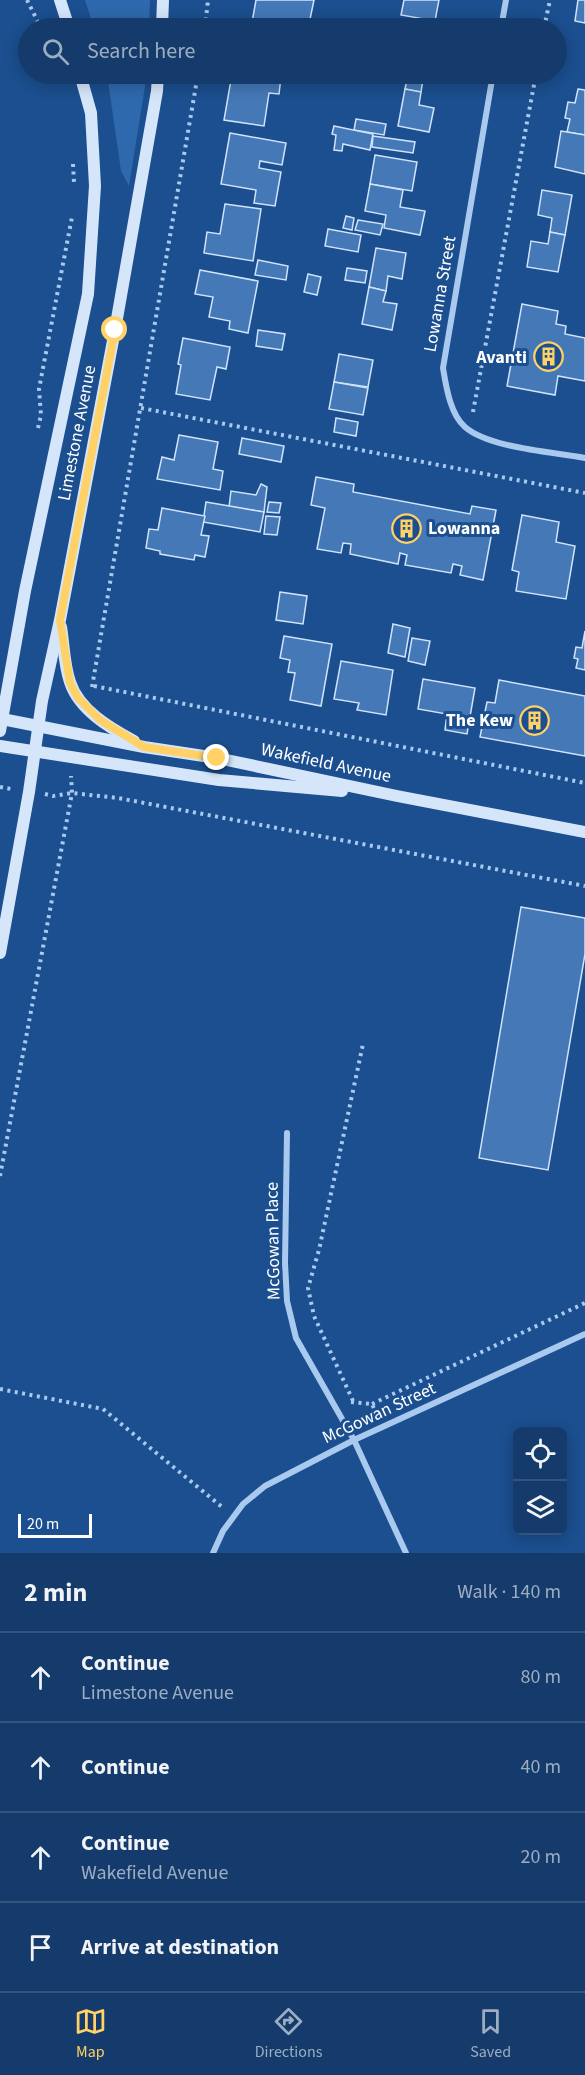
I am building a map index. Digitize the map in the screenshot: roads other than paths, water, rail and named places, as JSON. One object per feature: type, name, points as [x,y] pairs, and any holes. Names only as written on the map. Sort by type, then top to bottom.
[{"type":"main road","points":[[60,0],[66,18]]},
{"type":"main road","points":[[162,18],[163,0]]},
{"type":"main road","name":"Limestone Avenue","points":[[1,723],[25,591],[88,294],[95,186],[90,113],[83,84]]},
{"type":"main road","name":"Limestone Avenue","points":[[0,953],[5,906],[29,792],[42,700],[60,620],[119,307],[157,84]]},
{"type":"main road","points":[[60,620],[70,683],[78,698],[100,720],[144,747]]},
{"type":"main road","name":"Wakefield Avenue","points":[[1,723],[38,727],[217,758],[397,796],[585,831]]},
{"type":"main road","name":"Wakefield Avenue","points":[[0,746],[219,780],[397,796]]},
{"type":"street","points":[[503,18],[506,0]]},
{"type":"street","name":"Lowanna Street","points":[[491,84],[443,368],[449,400],[465,426],[491,441],[585,458]]},
{"type":"street","name":"McGowan Place","points":[[287,1134],[285,1263],[287,1301],[296,1338],[354,1440],[406,1553]]},
{"type":"street","name":"McGowan Street","points":[[213,1553],[223,1531],[243,1504],[265,1486],[354,1440],[585,1334]]},
{"type":"place","name":"Avanti","points":[[548,357]]},
{"type":"place","name":"Lowanna","points":[[407,528]]},
{"type":"place","name":"The Kew","points":[[534,720]]}]
